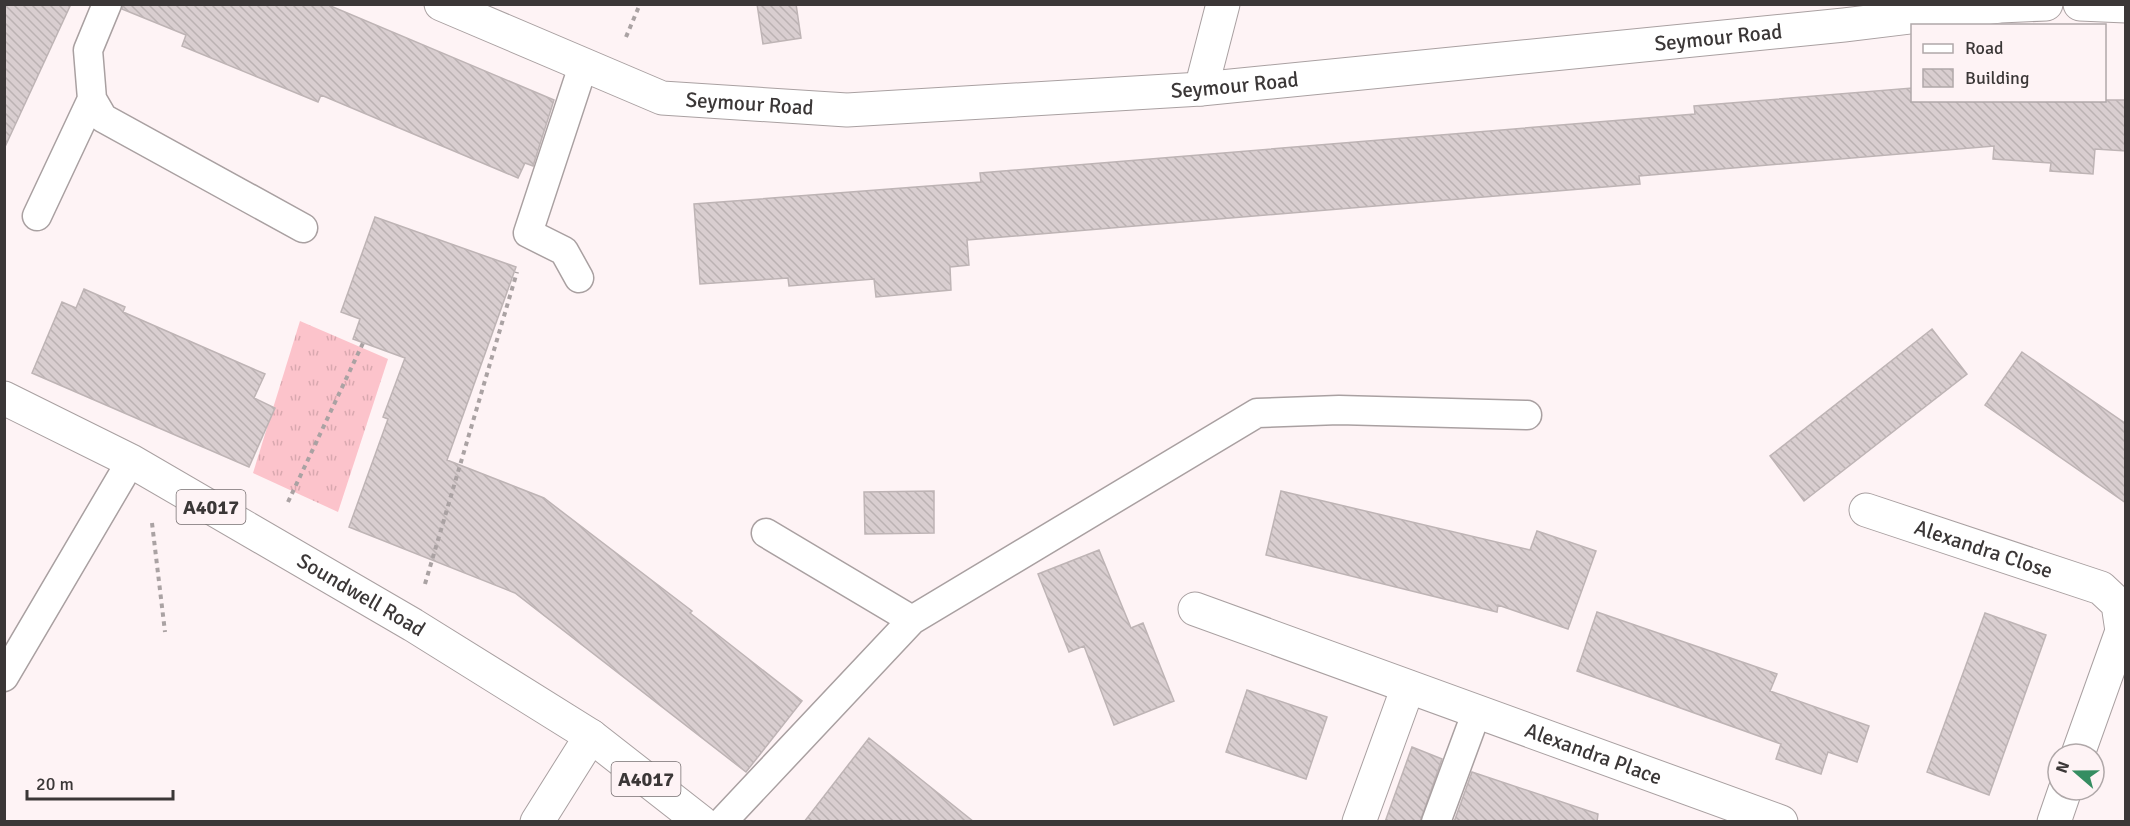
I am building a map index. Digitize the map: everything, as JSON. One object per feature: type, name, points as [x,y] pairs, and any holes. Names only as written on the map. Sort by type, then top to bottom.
[{"type":"street","name":"Seymour Road","points":[[441,4],[663,98],[847,110],[1201,89],[1847,15],[2046,4]]},
{"type":"street","points":[[1201,89],[1223,4]]},
{"type":"street","points":[[2080,4],[2126,6]]},
{"type":"street","name":"Soundwell Road","points":[[4,398],[138,465],[413,625],[591,736],[701,822]]},
{"type":"street","name":"Alexandra Close","points":[[1866,510],[2101,588],[2118,604],[2122,631],[2082,742]]},
{"type":"street","name":"Alexandra Place","points":[[1195,609],[1478,711],[1741,815],[1781,822]]},
{"type":"street","points":[[1359,822],[1408,687]]},
{"type":"street","points":[[537,822],[591,736]]},
{"type":"street","points":[[2054,822],[2062,802]]},
{"type":"lane","points":[[107,4],[88,50],[92,99],[103,118],[303,228]]},
{"type":"lane","points":[[579,278],[564,251],[528,233],[583,66]]},
{"type":"lane","points":[[37,216],[92,99]]},
{"type":"lane","points":[[722,822],[912,620],[1257,412],[1339,410],[1527,415]]},
{"type":"lane","points":[[4,677],[138,465]]},
{"type":"lane","points":[[766,533],[912,620]]},
{"type":"lane","points":[[1436,822],[1478,711]]},
{"type":"path","points":[[413,625],[528,233]]},
{"type":"path","points":[[270,541],[363,343]]},
{"type":"path","points":[[138,465],[165,632]]},
{"type":"green space","points":[[300,321],[388,359],[338,512],[253,473]]},
{"type":"building","points":[[4,4],[71,4],[4,149]]},
{"type":"building","points":[[123,4],[326,4],[554,100],[533,166],[525,163],[518,178],[321,95],[318,102],[182,46],[186,35],[122,9]]},
{"type":"building","points":[[757,4],[796,4],[801,38],[763,44]]},
{"type":"building","points":[[1911,88],[1911,102],[2106,102],[2106,100],[2126,100],[2126,151],[2095,149],[2093,174],[2050,171],[2051,163],[1993,159],[1994,146],[1639,176],[1640,184],[967,240],[969,265],[950,267],[951,290],[876,297],[874,279],[789,286],[788,278],[700,284],[694,204],[981,182],[980,173],[1695,114],[1694,106]]},
{"type":"building","points":[[375,217],[516,267],[447,460],[544,498],[692,611],[690,613],[802,701],[746,772],[515,593],[349,527],[388,419],[383,417],[405,358],[353,339],[360,319],[341,312]]},
{"type":"building","points":[[84,289],[125,307],[123,312],[265,374],[254,398],[275,408],[249,467],[32,373],[62,302],[76,308]]},
{"type":"building","points":[[1932,329],[1967,374],[1804,501],[1770,456]]},
{"type":"building","points":[[2022,352],[2126,424],[2126,503],[1985,405]]},
{"type":"building","points":[[934,491],[934,533],[865,534],[864,492]]},
{"type":"building","points":[[1281,491],[1530,550],[1537,531],[1596,551],[1568,629],[1498,605],[1497,612],[1266,555]]},
{"type":"building","points":[[1099,550],[1131,628],[1143,623],[1174,701],[1114,725],[1084,646],[1069,652],[1038,574]]},
{"type":"building","points":[[1597,612],[1777,674],[1770,691],[1869,726],[1857,762],[1828,752],[1821,774],[1776,759],[1781,744],[1577,671]]},
{"type":"building","points":[[1985,613],[2046,635],[1989,795],[1927,772]]},
{"type":"building","points":[[1247,690],[1327,717],[1306,779],[1226,752]]},
{"type":"building","points":[[869,738],[908,769],[974,822],[804,822]]},
{"type":"building","points":[[1412,747],[1442,759],[1420,822],[1385,822]]},
{"type":"building","points":[[1472,772],[1598,814],[1597,822],[1454,822]]}]
